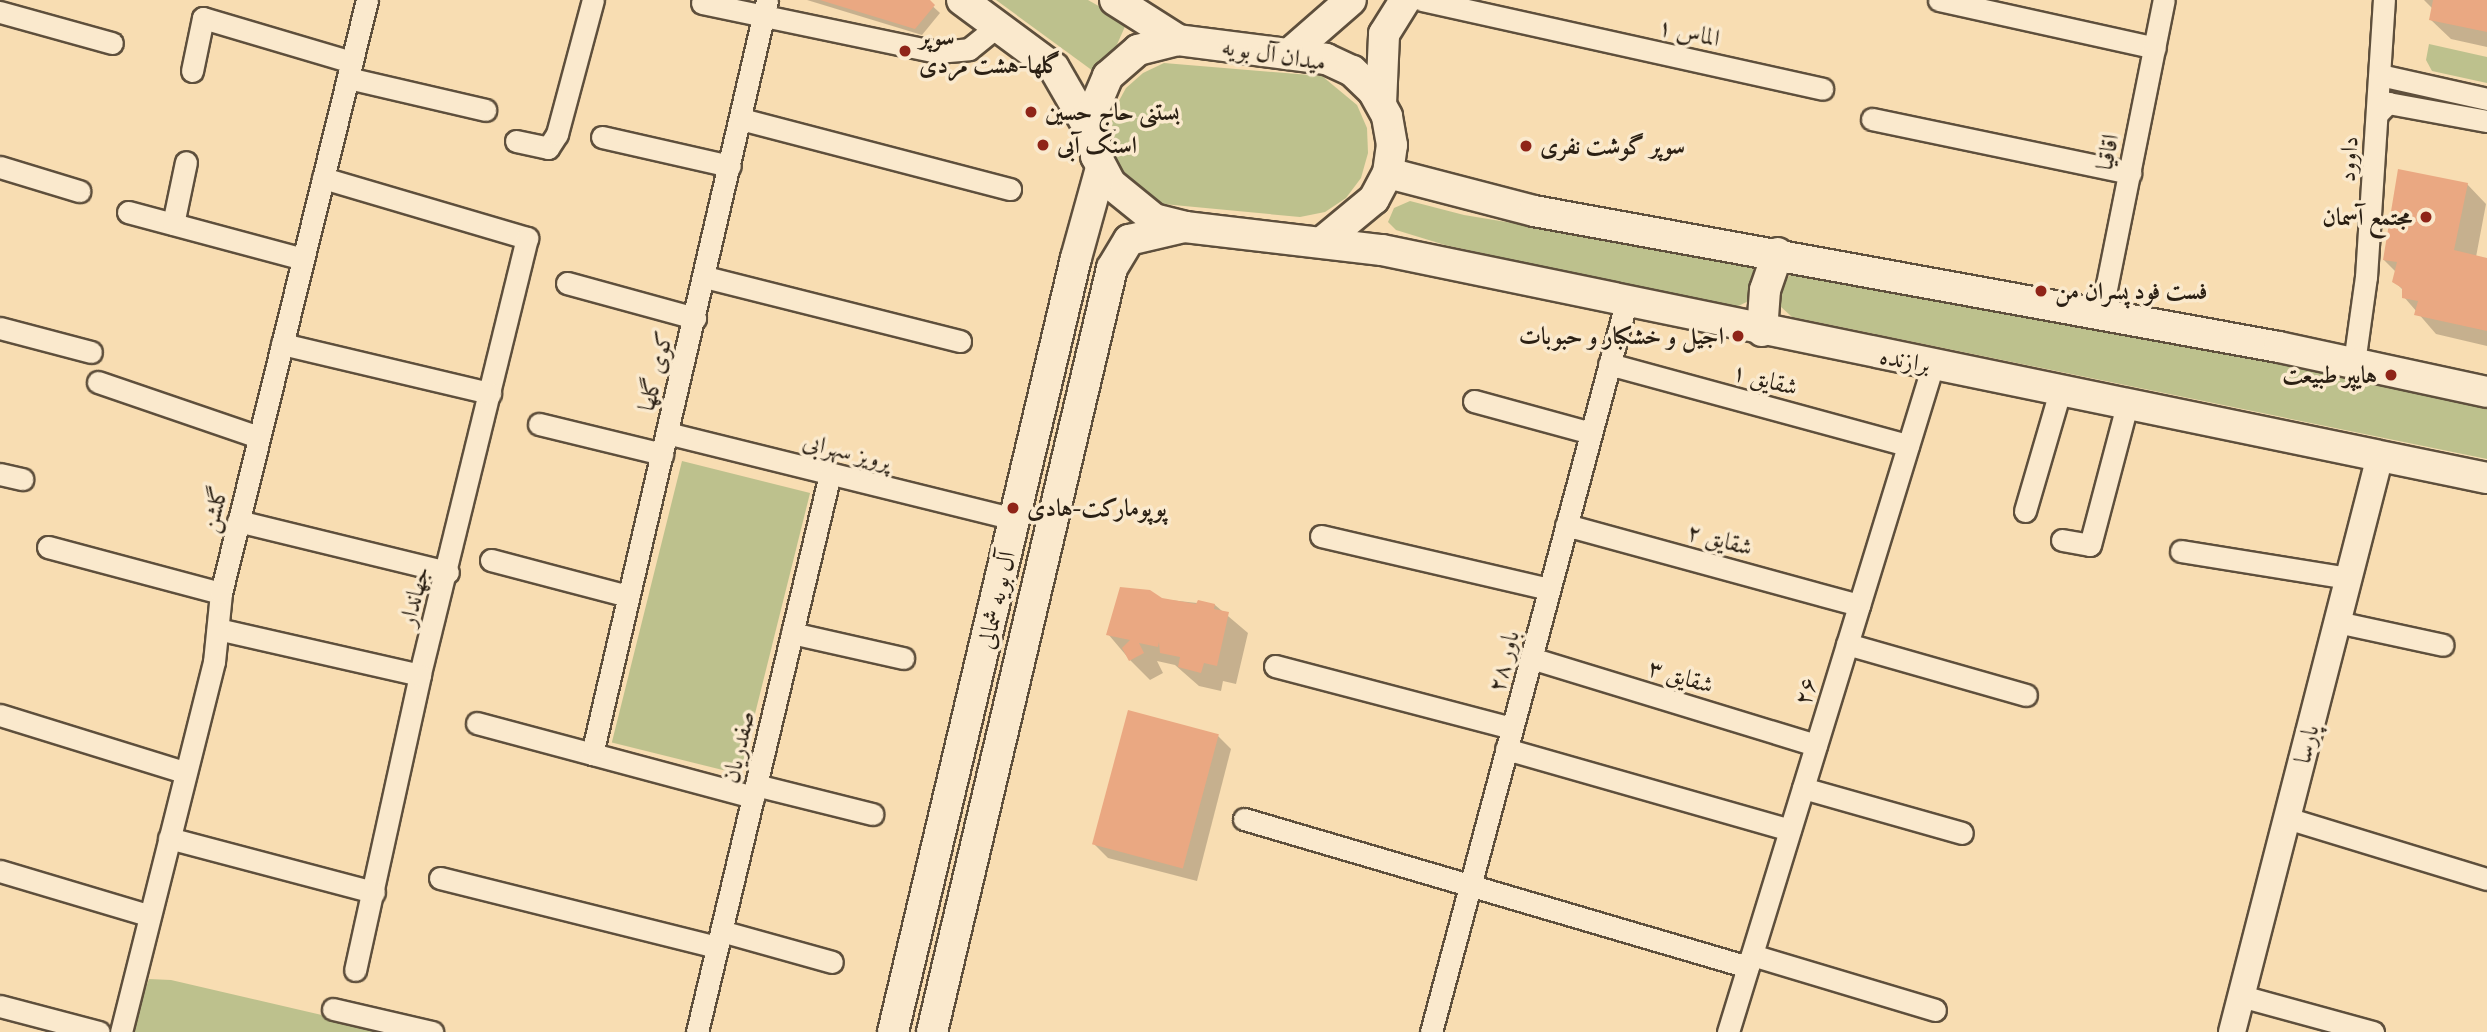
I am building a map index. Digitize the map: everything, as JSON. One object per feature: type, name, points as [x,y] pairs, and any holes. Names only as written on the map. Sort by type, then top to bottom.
[{"type":"main road","points":[[962,0],[1000,24],[1054,68],[1091,132]]},
{"type":"main road","points":[[1115,0],[1178,40]]},
{"type":"main road","points":[[1289,54],[1351,0]]},
{"type":"main road","points":[[1381,104],[1384,34],[1405,0]]},
{"type":"main road","name":"میدان آل بویه","points":[[1178,40],[1289,54],[1326,59],[1352,71],[1381,104],[1392,145],[1388,173],[1374,199],[1322,242],[1185,227],[1136,208],[1101,168],[1091,132],[1099,93],[1121,61],[1156,42],[1178,40]]},
{"type":"main road","name":"آل بویه شمالی","points":[[893,1032],[1101,168]]},
{"type":"main road","points":[[1388,173],[1534,211],[1778,253],[2101,314],[2487,392]]},
{"type":"main road","name":"آل بویه شمالی","points":[[932,1032],[1112,268],[1129,240],[1185,227]]},
{"type":"main road","name":"برازنده","points":[[1322,242],[1382,250],[1626,303],[2487,478]]},
{"type":"main road","points":[[1762,331],[1765,290],[1778,253]]},
{"type":"street","name":"گلشن","points":[[121,1032],[218,629],[221,593],[238,521],[367,0]]},
{"type":"street","points":[[516,141],[548,148],[557,134],[593,0]]},
{"type":"street","name":"الماس ۱","points":[[1422,0],[1822,89]]},
{"type":"street","points":[[1939,0],[2155,48]]},
{"type":"street","name":"اقاقیا","points":[[2101,314],[2164,0]]},
{"type":"street","name":"داوود","points":[[2354,363],[2366,277],[2384,0]]},
{"type":"street","points":[[702,3],[765,8],[937,52],[969,49],[1000,24]]},
{"type":"street","name":"کوی گلها","points":[[592,754],[705,277],[765,8]]},
{"type":"street","points":[[0,12],[112,43]]},
{"type":"street","points":[[192,71],[203,18],[350,70],[485,110]]},
{"type":"street","points":[[2380,75],[2487,99]]},
{"type":"street","points":[[2377,114],[2388,103],[2487,121]]},
{"type":"street","points":[[741,119],[1010,189]]},
{"type":"street","points":[[1872,120],[2130,173]]},
{"type":"street","points":[[601,137],[730,166]]},
{"type":"street","points":[[173,224],[186,163]]},
{"type":"street","points":[[0,167],[79,191]]},
{"type":"street","name":"جهاندار","points":[[323,178],[527,237],[448,572],[420,675],[355,970]]},
{"type":"street","points":[[128,212],[303,259]]},
{"type":"street","points":[[705,277],[960,341]]},
{"type":"street","points":[[567,282],[695,318]]},
{"type":"street","name":"باور ۲۸","points":[[1431,1032],[1626,303]]},
{"type":"street","points":[[0,328],[91,352]]},
{"type":"street","points":[[282,344],[490,393]]},
{"type":"street","name":"شقایق ۱","points":[[1609,365],[1908,444]]},
{"type":"street","name":"۲۶","points":[[1728,1032],[1933,365]]},
{"type":"street","points":[[98,382],[259,437]]},
{"type":"street","points":[[2025,511],[2060,391]]},
{"type":"street","points":[[1474,401],[1591,433]]},
{"type":"street","points":[[2062,540],[2090,545],[2127,405]]},
{"type":"street","points":[[539,424],[662,454]]},
{"type":"street","name":"پرویز سهرابی","points":[[667,433],[1015,519]]},
{"type":"street","name":"پارسا","points":[[2232,1032],[2380,456]]},
{"type":"street","points":[[0,474],[22,479]]},
{"type":"street","name":"صفدریان","points":[[697,1032],[830,474]]},
{"type":"street","points":[[238,521],[448,572]]},
{"type":"street","name":"شقایق ۲","points":[[1566,524],[1859,605]]},
{"type":"street","points":[[1321,536],[1549,589]]},
{"type":"street","points":[[48,547],[221,593]]},
{"type":"street","points":[[2181,551],[2348,578]]},
{"type":"street","points":[[491,560],[628,596]]},
{"type":"street","points":[[2337,622],[2443,645]]},
{"type":"street","points":[[218,629],[420,675]]},
{"type":"street","points":[[792,633],[903,658]]},
{"type":"street","points":[[1847,645],[2026,695]]},
{"type":"street","name":"شقایق ۳","points":[[1531,658],[1816,745]]},
{"type":"street","points":[[1275,666],[1512,728]]},
{"type":"street","points":[[0,715],[184,772]]},
{"type":"street","points":[[477,723],[592,754],[754,791],[872,814]]},
{"type":"street","points":[[1506,750],[1790,830]]},
{"type":"street","points":[[1803,788],[1962,834]]},
{"type":"street","points":[[2287,818],[2487,879]]},
{"type":"street","points":[[1244,820],[1470,885],[1935,1010]]},
{"type":"street","points":[[941,835],[976,847]]},
{"type":"street","points":[[169,838],[374,892]]},
{"type":"street","points":[[0,871],[148,915]]},
{"type":"street","points":[[440,878],[832,962]]},
{"type":"street","points":[[2241,996],[2373,1032]]},
{"type":"street","points":[[0,1006],[99,1032]]},
{"type":"street","points":[[333,1009],[432,1032]]},
{"type":"green space","points":[[996,0],[1088,0],[1127,22],[1115,49],[1093,71]]},
{"type":"green space","points":[[2429,44],[2487,57],[2487,83],[2432,71],[2426,60]]},
{"type":"green space","points":[[1164,63],[1322,76],[1357,105],[1367,128],[1368,153],[1361,178],[1346,198],[1325,212],[1300,217],[1163,204],[1140,193],[1123,174],[1113,154],[1110,131],[1115,108],[1126,88],[1143,73]]},
{"type":"green space","points":[[1410,201],[1464,215],[1751,262],[1757,284],[1753,299],[1734,308],[1445,245],[1396,230],[1388,222],[1394,208]]},
{"type":"green space","points":[[1794,269],[2487,405],[2487,459],[1792,317],[1780,306],[1782,286]]},
{"type":"green space","points":[[682,461],[810,493],[740,774],[612,742]]},
{"type":"green space","points":[[149,979],[171,980],[395,1032],[130,1032]]},
{"type":"building","points":[[820,0],[930,0],[935,5],[915,29]]},
{"type":"building","points":[[2433,0],[2487,0],[2487,32],[2429,20]]},
{"type":"building","name":"مجتمع آسمان","points":[[2398,169],[2468,183],[2454,250],[2487,258],[2487,331],[2414,315],[2418,301],[2402,298],[2402,288],[2392,282],[2397,262],[2383,260]]},
{"type":"building","points":[[1120,587],[1150,590],[1162,598],[1196,604],[1198,600],[1215,604],[1214,609],[1229,612],[1217,666],[1204,663],[1201,673],[1178,667],[1180,657],[1160,653],[1159,642],[1158,647],[1139,643],[1144,653],[1129,661],[1122,648],[1130,640],[1106,635]]},
{"type":"building","points":[[1128,710],[1219,734],[1183,869],[1092,844]]},
{"type":"place","name":"سوپر گلها-هشت مردی","points":[[905,51]]},
{"type":"place","name":"بستنی حاج حسین","points":[[1031,112]]},
{"type":"place","name":"اسنک آبی","points":[[1043,145]]},
{"type":"place","name":"سوپر گوشت نفری","points":[[1526,146]]},
{"type":"place","name":"مجتمع آسمان","points":[[2426,217]]},
{"type":"place","name":"فست فود پسران من","points":[[2041,291]]},
{"type":"place","name":"اجیل و خشکبار و حبوبات","points":[[1738,336]]},
{"type":"place","name":"هایپر طبیعت","points":[[2391,375]]},
{"type":"place","name":"پوپومارکت-هادی","points":[[1013,508]]}]
